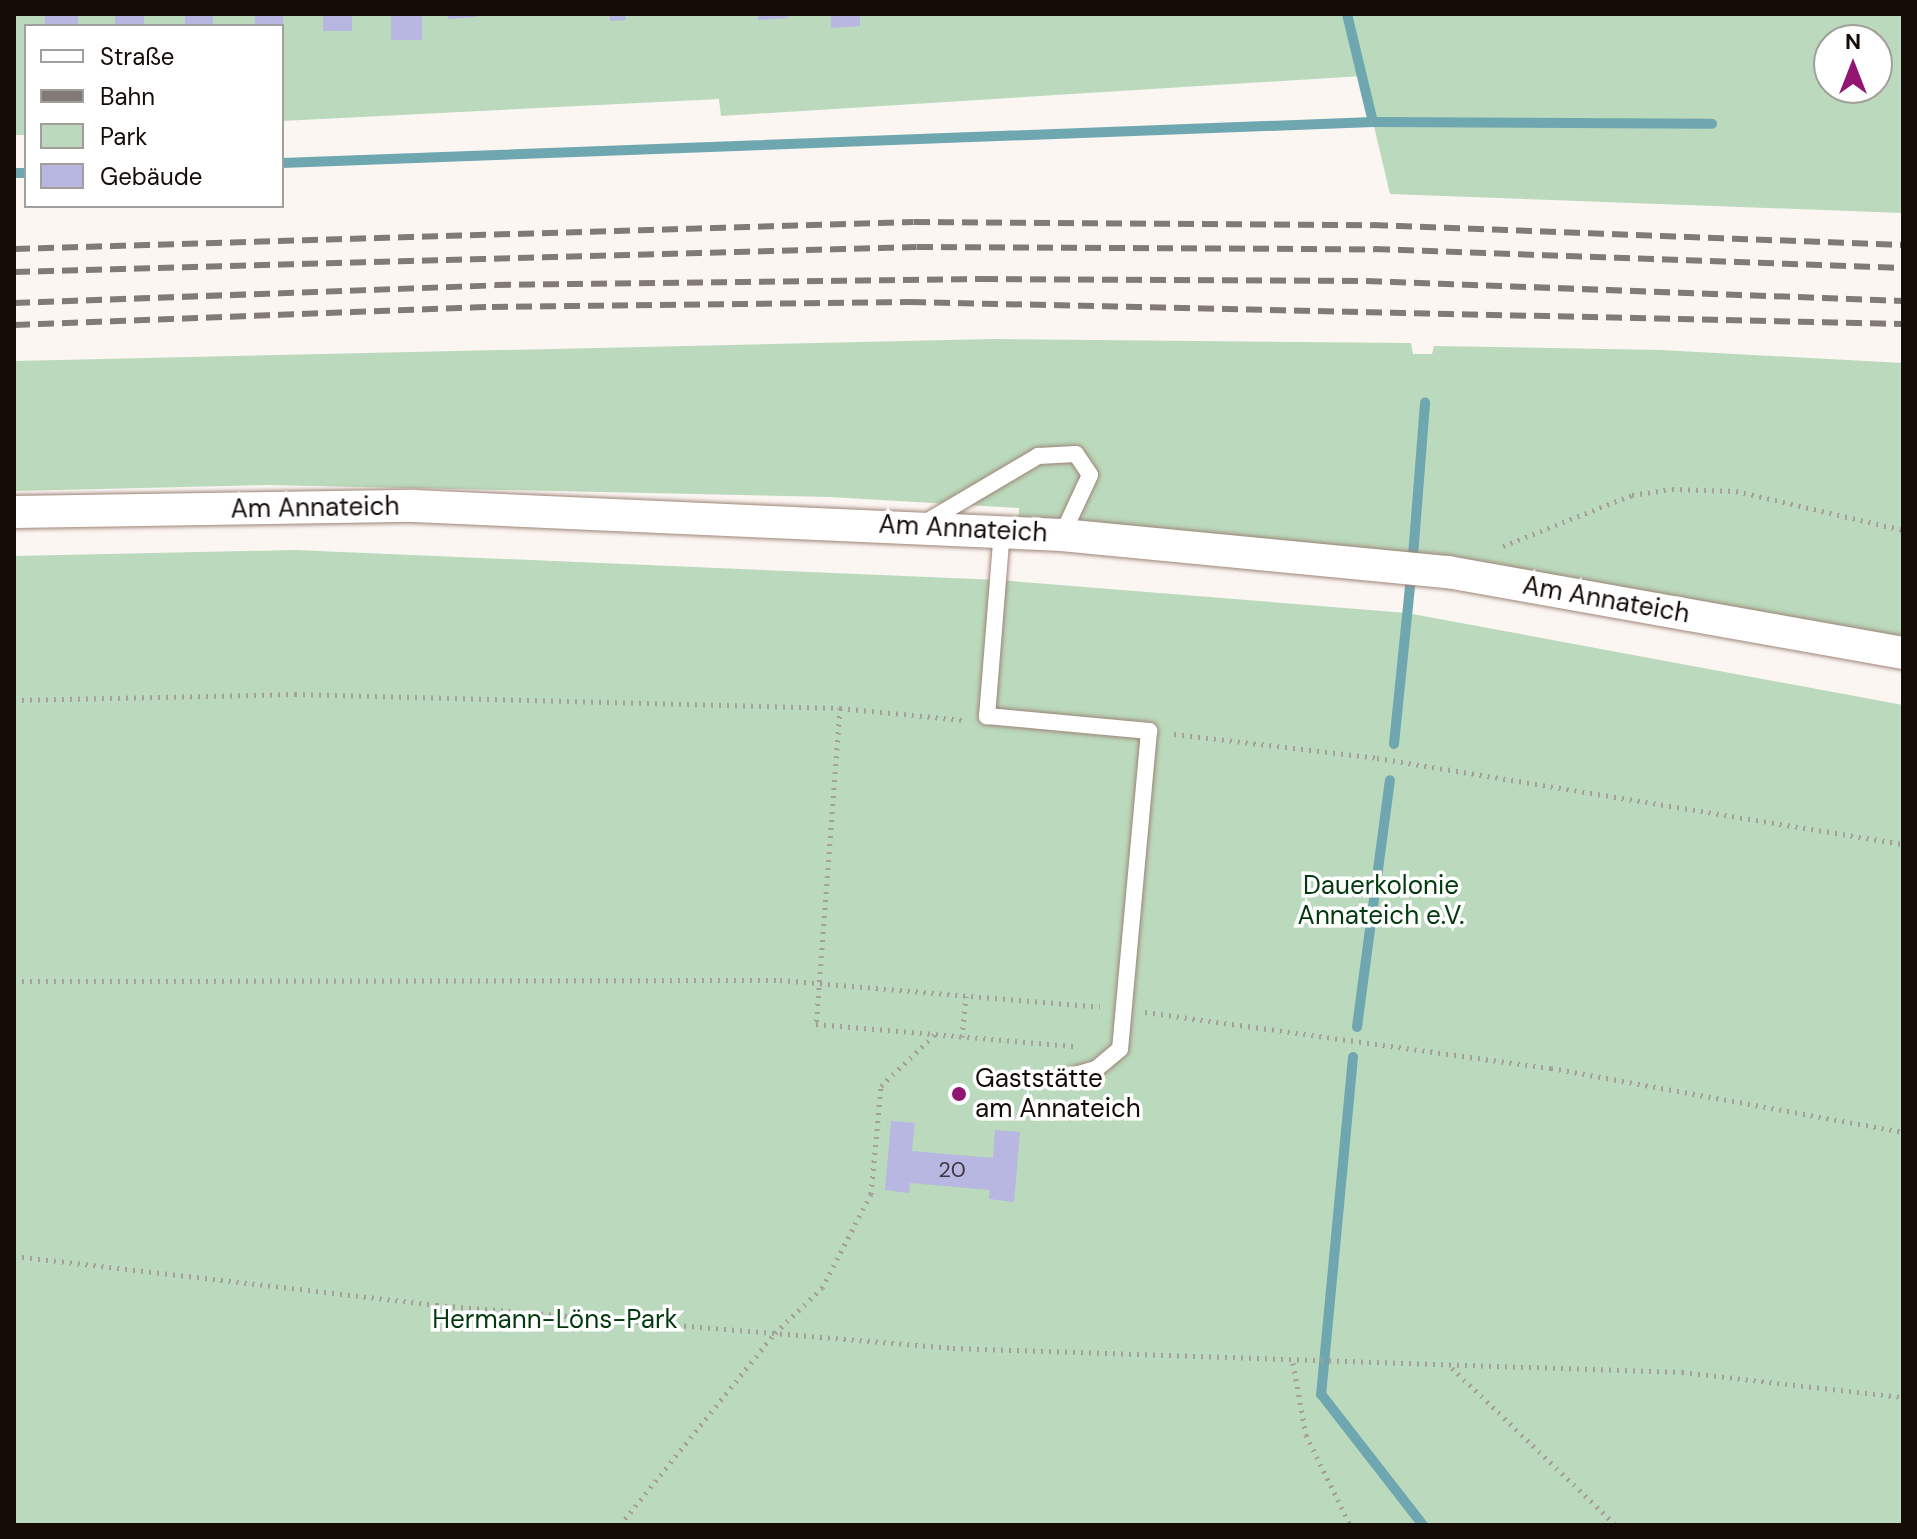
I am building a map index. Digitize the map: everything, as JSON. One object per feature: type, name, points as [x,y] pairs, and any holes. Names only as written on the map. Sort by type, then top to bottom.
[{"type":"street","name":"Am Annateich","points":[[14,512],[414,506],[1002,530],[1448,572],[1903,653]]},
{"type":"lane","points":[[919,526],[1038,456],[1076,454],[1090,475],[1062,535]]},
{"type":"lane","points":[[1002,530],[987,716],[1149,731],[1120,1049],[1096,1069],[1064,1078]]},
{"type":"path","points":[[1448,572],[1632,495],[1672,489],[1736,491],[1903,530]]},
{"type":"path","points":[[14,700],[295,694],[840,708],[987,716]]},
{"type":"path","points":[[840,708],[816,1024],[1120,1049]]},
{"type":"path","points":[[1149,731],[1377,758],[1903,844]]},
{"type":"path","points":[[14,981],[316,976],[820,985],[966,996],[1123,1009],[1551,1068],[1903,1132]]},
{"type":"path","points":[[962,1037],[966,996]]},
{"type":"path","points":[[620,1525],[775,1333],[822,1288],[871,1194],[881,1086],[934,1034]]},
{"type":"path","points":[[14,1256],[437,1305],[775,1333],[1293,1363],[1682,1372],[1903,1397]]},
{"type":"path","points":[[1293,1363],[1306,1435],[1350,1525]]},
{"type":"path","points":[[1451,1367],[1616,1525]]},
{"type":"green space","points":[[14,14],[1903,14],[1903,213],[1390,194],[1362,76],[721,116],[719,99],[284,121],[284,24],[24,24],[24,135],[14,135]]},
{"type":"green space","points":[[992,339],[1411,343],[1413,354],[1432,354],[1434,346],[1661,350],[1903,363],[1903,667],[1438,583],[1018,535],[1019,508],[830,497],[268,485],[14,491],[14,361]]},
{"type":"green space","name":"Dauerkolonie Annateich e.V.","points":[[295,550],[999,580],[1407,613],[1903,705],[1903,1525],[14,1525],[14,556]]},
{"type":"building","points":[[45,14],[78,14],[78,24],[45,24]]},
{"type":"building","points":[[115,14],[144,14],[144,24],[115,24]]},
{"type":"building","points":[[185,14],[213,14],[213,24],[185,24]]},
{"type":"building","points":[[255,14],[283,14],[283,24],[255,24]]},
{"type":"building","points":[[323,14],[352,14],[352,31],[323,31]]},
{"type":"building","points":[[391,14],[422,14],[422,40],[391,40]]},
{"type":"building","points":[[448,14],[476,14],[476,17],[448,19]]},
{"type":"building","points":[[609,14],[625,14],[626,20],[610,21]]},
{"type":"building","points":[[758,14],[787,14],[788,18],[758,20]]},
{"type":"building","points":[[831,14],[860,14],[860,26],[831,28]]},
{"type":"building","points":[[891,1121],[915,1123],[912,1151],[993,1158],[995,1130],[1020,1132],[1014,1202],[989,1199],[990,1190],[910,1183],[909,1193],[885,1190]]},
{"type":"waterway","points":[[1347,14],[1373,122]]},
{"type":"waterway","points":[[284,163],[1373,122],[1712,124]]},
{"type":"waterway","points":[[14,173],[24,173]]},
{"type":"waterway","points":[[1413,556],[1425,402]]},
{"type":"waterway","points":[[1394,744],[1410,586]]},
{"type":"waterway","points":[[1357,1027],[1390,780]]},
{"type":"waterway","points":[[1353,1057],[1321,1394],[1423,1525]]},
{"type":"railway","points":[[14,249],[914,222],[1372,225],[1903,245]]},
{"type":"railway","points":[[14,272],[917,247],[1374,249],[1903,268]]},
{"type":"railway","points":[[14,303],[495,285],[982,279],[1366,281],[1903,301]]},
{"type":"railway","points":[[14,325],[492,307],[910,302],[1903,324]]},
{"type":"place","name":"Gaststätte am Annateich","points":[[959,1094]]},
{"type":"park label","name":"Hermann-Löns-Park","points":[[555,1320]]}]
